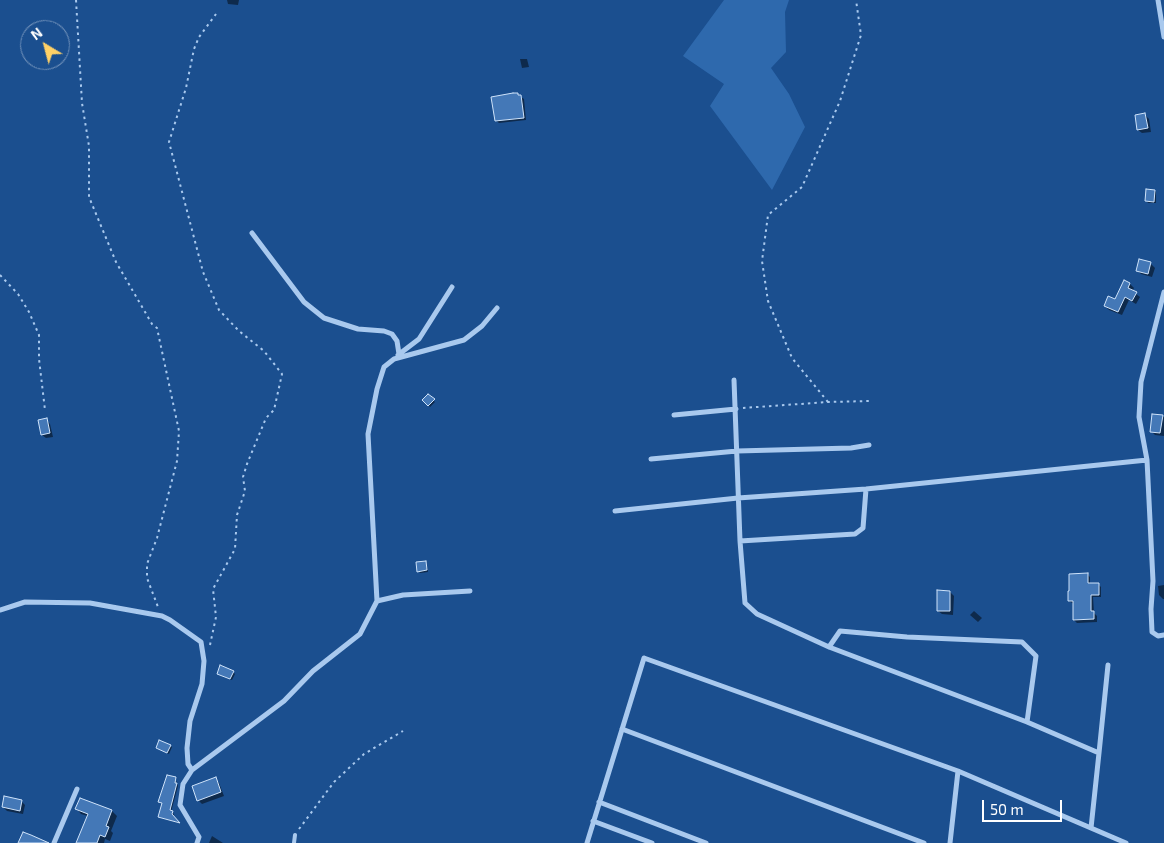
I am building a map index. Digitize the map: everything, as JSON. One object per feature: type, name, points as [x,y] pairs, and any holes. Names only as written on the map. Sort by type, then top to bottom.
[{"type":"street","points":[[1158,0],[1164,37]]},
{"type":"street","points":[[252,233],[304,302],[324,318],[358,329],[384,331],[392,334],[397,341],[399,354]]},
{"type":"street","points":[[198,843],[199,837],[180,805],[183,784],[192,770],[284,701],[313,671],[360,634],[377,601],[368,434],[377,389],[384,367],[419,339],[452,287]]},
{"type":"street","points":[[1164,292],[1141,382],[1139,416],[1147,460],[1153,581],[1152,632],[1158,636],[1164,635]]},
{"type":"street","points":[[394,359],[464,340],[482,326],[497,308]]},
{"type":"street","points":[[734,380],[744,603],[757,614],[829,647],[1027,722],[1098,753]]},
{"type":"street","points":[[674,416],[736,409]]},
{"type":"street","points":[[651,460],[737,451],[851,448],[868,445]]},
{"type":"street","points":[[615,510],[738,498],[866,489],[1147,460]]},
{"type":"street","points":[[740,541],[855,534],[863,528],[866,489]]},
{"type":"street","points":[[377,601],[403,595],[470,591]]},
{"type":"street","points":[[0,610],[25,602],[90,603],[162,616],[201,642],[204,661],[202,684],[190,721],[187,748],[188,764],[192,770]]},
{"type":"street","points":[[829,647],[840,631],[907,637],[1022,642],[1036,656],[1027,722]]},
{"type":"street","points":[[586,843],[644,658],[958,771],[1126,843]]},
{"type":"street","points":[[1091,828],[1108,665]]},
{"type":"street","points":[[622,729],[924,843]]},
{"type":"street","points":[[950,843],[958,771]]},
{"type":"street","points":[[54,843],[77,789]]},
{"type":"street","points":[[599,802],[706,843]]},
{"type":"street","points":[[593,821],[652,843]]},
{"type":"lane","points":[[294,843],[295,835]]},
{"type":"path","points":[[76,0],[82,103],[89,146],[89,197],[116,262],[152,324],[157,328],[179,431],[177,461],[157,538],[147,564],[148,578],[162,616]]},
{"type":"path","points":[[828,402],[792,358],[768,301],[762,261],[768,215],[802,187],[840,101],[861,35],[856,0]]},
{"type":"path","points":[[210,646],[216,616],[213,589],[235,549],[237,515],[245,491],[243,477],[266,418],[274,410],[282,374],[264,351],[239,331],[219,310],[203,272],[169,142],[186,88],[194,50],[199,37],[216,14]]},
{"type":"path","points":[[0,275],[18,294],[29,312],[39,335],[45,410]]},
{"type":"path","points":[[736,409],[828,402],[870,401]]},
{"type":"path","points":[[295,835],[334,782],[364,754],[403,731]]},
{"type":"shaded area","points":[[724,0],[789,0],[785,12],[786,52],[771,68],[789,94],[805,127],[772,190],[710,106],[724,84],[683,56]]},
{"type":"building","points":[[513,93],[521,95],[524,118],[495,121],[491,97]]},
{"type":"building","points":[[1145,113],[1148,128],[1137,130],[1135,115]]},
{"type":"building","points":[[1146,189],[1155,190],[1154,202],[1145,201]]},
{"type":"building","points":[[1139,259],[1151,262],[1148,274],[1136,271]]},
{"type":"building","points":[[1124,280],[1130,283],[1128,288],[1137,292],[1132,301],[1125,297],[1118,312],[1104,306],[1108,296],[1115,299]]},
{"type":"building","points":[[428,394],[435,399],[428,406],[422,400]]},
{"type":"building","points":[[1152,414],[1163,415],[1160,433],[1150,432]]},
{"type":"building","points":[[47,418],[50,433],[41,435],[38,420]]},
{"type":"building","points":[[426,561],[427,570],[417,572],[416,562]]},
{"type":"building","points":[[1088,573],[1088,583],[1099,583],[1099,595],[1091,595],[1091,611],[1094,611],[1094,619],[1073,620],[1073,601],[1068,601],[1069,574]]},
{"type":"building","points":[[937,590],[950,591],[950,611],[937,611]]},
{"type":"building","points":[[220,665],[234,671],[230,679],[217,674]]},
{"type":"building","points":[[159,740],[171,745],[167,753],[156,748]]},
{"type":"building","points":[[167,775],[176,777],[175,783],[177,783],[170,810],[173,811],[172,814],[180,823],[158,817],[162,803],[158,802]]},
{"type":"building","points":[[216,777],[221,792],[197,801],[192,786]]},
{"type":"building","points":[[4,796],[22,800],[20,811],[2,807]]},
{"type":"building","points":[[80,798],[112,810],[106,826],[109,827],[105,837],[100,835],[97,843],[76,843],[88,814],[75,809]]},
{"type":"building","points":[[23,832],[31,835],[49,843],[18,843]]}]
